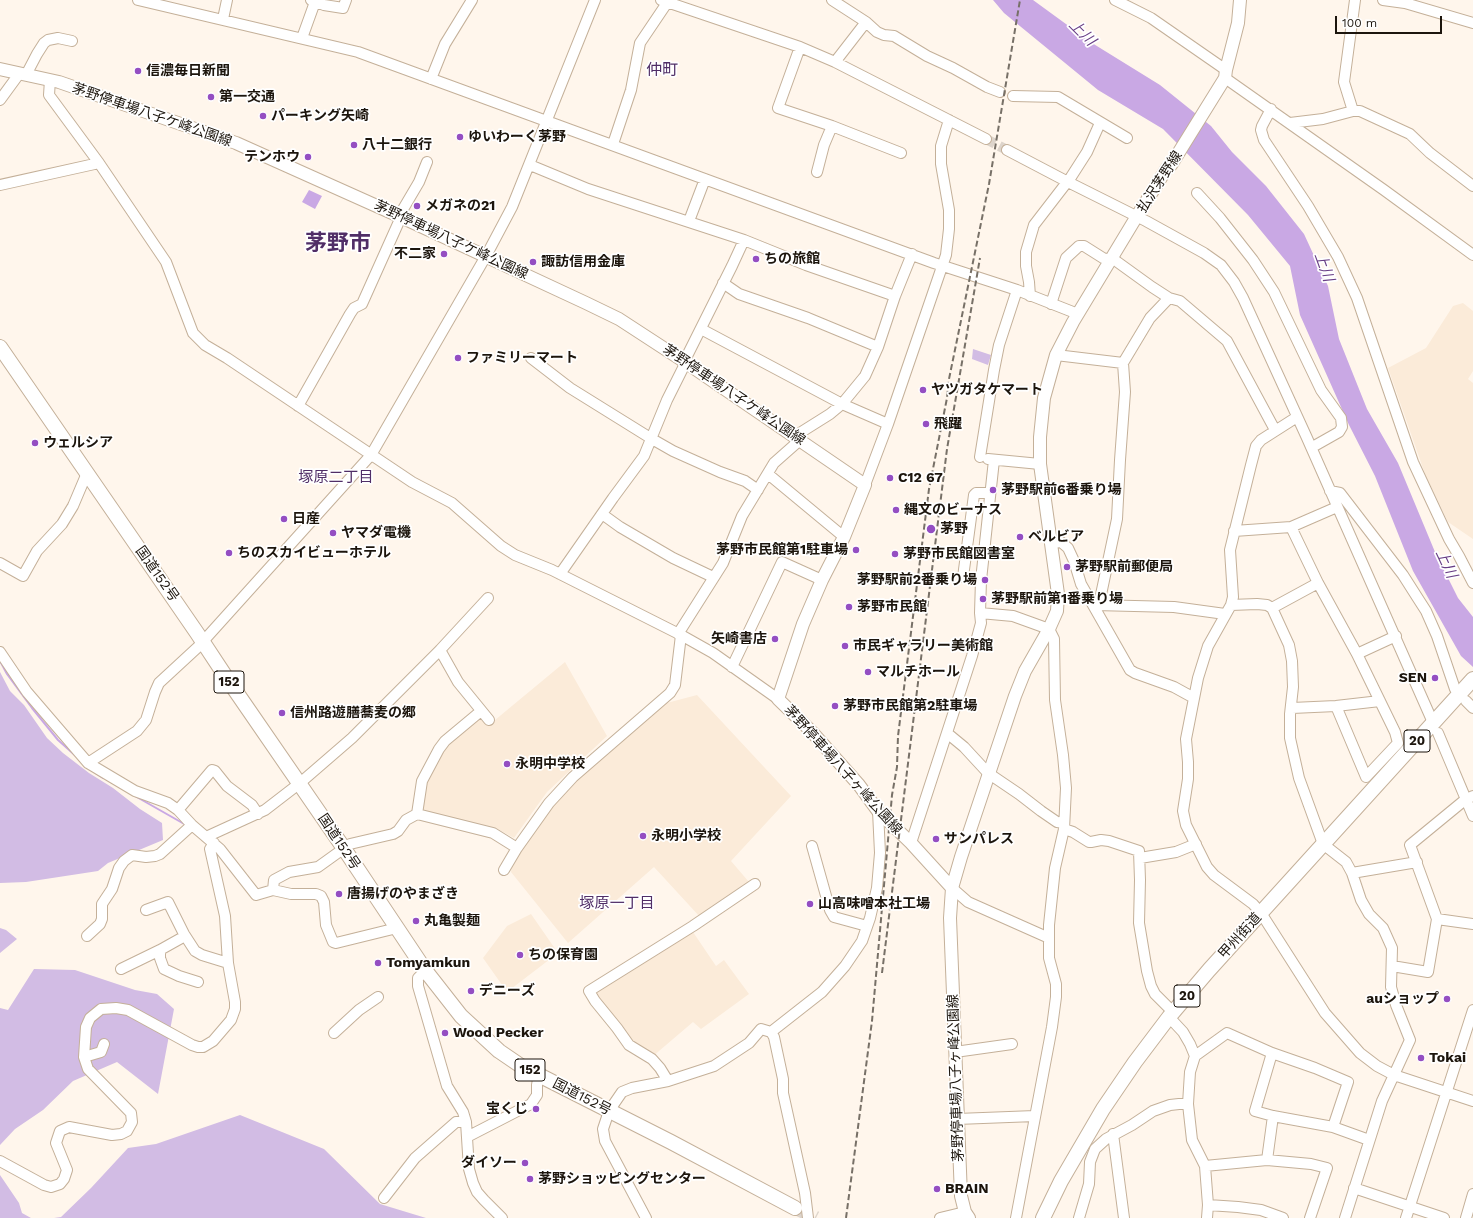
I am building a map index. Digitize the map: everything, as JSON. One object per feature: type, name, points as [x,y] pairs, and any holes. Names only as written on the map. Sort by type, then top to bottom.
[{"type":"highway","name":"国道152号","points":[[0,347],[202,641],[251,715],[300,783],[397,928],[428,968],[457,1011],[471,1027],[499,1051],[521,1066],[671,1142],[795,1208]]},
{"type":"highway","name":"甲州街道","points":[[1043,1218],[1061,1181],[1103,1109],[1135,1062],[1171,1014],[1209,970],[1472,681]]},
{"type":"main road","name":"払沢茅野線","points":[[1040,464],[1041,417],[1044,398],[1056,355],[1078,314],[1137,216],[1167,168],[1171,165],[1226,74],[1238,23],[1240,0]]},
{"type":"main road","name":"茅野停車場八子ケ峰公園線","points":[[0,69],[59,82],[236,143],[486,256],[620,319],[798,438],[865,485]]},
{"type":"main road","points":[[1040,464],[1052,544]]},
{"type":"main road","name":"茅野停車場八子ヶ峰公園線","points":[[865,485],[844,537],[822,580],[797,639],[778,699],[812,732],[859,785],[878,811],[911,843],[952,888]]},
{"type":"main road","name":"茅野停車場八子ヶ峰公園線","points":[[967,1215],[961,1196],[957,1119],[950,918],[952,888],[960,857],[1015,696],[1026,671],[1057,611],[1058,594],[1052,544]]},
{"type":"street","points":[[138,0],[358,52],[912,254],[1017,290],[1078,314]]},
{"type":"street","points":[[222,19],[227,0]]},
{"type":"street","points":[[302,38],[313,1],[343,8],[346,0]]},
{"type":"street","points":[[431,79],[445,44],[472,0]]},
{"type":"street","points":[[88,763],[137,731],[146,720],[159,683],[202,641],[371,455],[486,256],[512,207],[530,166],[546,120],[595,0]]},
{"type":"street","points":[[832,0],[866,22],[877,32],[884,35],[894,36],[927,56],[987,87],[1000,92]]},
{"type":"street","points":[[1115,0],[1151,18],[1290,123],[1473,255]]},
{"type":"street","points":[[1353,111],[1344,82],[1355,0]]},
{"type":"street","points":[[1383,0],[1405,3],[1473,22]]},
{"type":"street","points":[[613,144],[631,90],[640,43],[666,1],[800,47],[835,62],[986,139]]},
{"type":"street","points":[[835,62],[866,22]]},
{"type":"street","points":[[0,100],[23,74],[48,40],[58,38],[72,41]]},
{"type":"street","points":[[800,47],[778,108],[832,126],[901,153]]},
{"type":"street","points":[[50,80],[49,95],[99,163],[166,262],[193,333],[205,346],[227,358],[412,482],[452,503],[501,546],[515,555],[560,574],[713,653],[778,699]]},
{"type":"street","points":[[1014,96],[1058,97],[1127,138]]},
{"type":"street","points":[[1271,109],[1261,130],[1264,140],[1308,206],[1338,256],[1357,298],[1413,462],[1449,539],[1473,583]]},
{"type":"street","points":[[1290,123],[1323,119],[1353,111],[1367,114],[1410,134],[1473,186]]},
{"type":"street","points":[[865,485],[888,424],[943,265],[947,249],[949,210],[941,164],[942,146],[949,120]]},
{"type":"street","points":[[1030,296],[1026,266],[1026,252],[1034,225],[1068,182],[1087,152],[1100,123]]},
{"type":"street","points":[[816,172],[824,145],[832,126]]},
{"type":"street","points":[[1007,150],[1137,216],[1204,253],[1221,265],[1234,282],[1243,298],[1396,636],[1431,718]]},
{"type":"street","points":[[298,406],[350,314],[354,308],[362,304],[400,217],[419,182],[427,162]]},
{"type":"street","points":[[0,185],[99,163]]},
{"type":"street","points":[[530,166],[588,189],[744,240],[806,265],[895,296]]},
{"type":"street","points":[[689,221],[705,179]]},
{"type":"street","points":[[1197,193],[1220,218],[1253,260],[1274,292],[1321,390],[1341,418],[1342,427],[1339,432],[1316,445]]},
{"type":"street","points":[[560,574],[644,456],[667,400],[744,240]]},
{"type":"street","points":[[1051,304],[1066,258],[1079,246],[1084,246],[1103,258],[1116,261],[1169,298],[1180,301],[1227,341],[1275,430]]},
{"type":"street","points":[[504,870],[517,848],[549,803],[572,777],[670,693],[675,685],[679,635],[713,577],[723,563],[742,516],[779,457],[798,438],[842,404],[865,376],[878,346],[895,296],[912,254]]},
{"type":"street","points":[[723,283],[739,294],[808,318],[878,346]]},
{"type":"street","points":[[1017,290],[999,345],[977,456],[994,460],[1040,464]]},
{"type":"street","points":[[1096,605],[1117,519],[1125,392],[1123,363],[1150,318],[1169,298]]},
{"type":"street","points":[[701,329],[842,404],[888,424]]},
{"type":"street","points":[[1056,355],[1123,363]]},
{"type":"street","points":[[531,358],[570,388],[652,439],[673,451],[720,472],[745,481],[758,490]]},
{"type":"street","points":[[1297,417],[1275,430],[1261,440],[1256,446],[1230,550],[1233,597],[1231,605],[1208,646],[1198,678],[1186,739],[1188,779],[1183,811],[1186,825],[1207,867],[1214,875],[1253,904],[1261,913],[1324,1013],[1360,1053],[1377,1066],[1394,1075],[1473,1101]]},
{"type":"street","points":[[911,843],[972,656],[981,623],[981,580],[994,460]]},
{"type":"street","points":[[0,563],[23,576],[37,551],[62,524],[73,506],[87,473]]},
{"type":"street","points":[[768,474],[844,537]]},
{"type":"street","points":[[1330,491],[1340,493],[1403,575],[1426,611],[1437,636],[1455,689]]},
{"type":"street","points":[[981,580],[963,578],[974,495],[976,493],[990,493]]},
{"type":"street","points":[[1234,531],[1291,527],[1337,507]]},
{"type":"street","points":[[602,514],[620,527],[673,558],[713,577]]},
{"type":"street","points":[[1291,527],[1318,583],[1357,654],[1395,732],[1398,743],[1366,777],[1336,706]]},
{"type":"street","points":[[1052,544],[1061,542],[1068,548],[1074,561],[1081,584],[1096,605],[1130,670],[1174,687],[1194,698]]},
{"type":"street","points":[[732,667],[782,562],[822,580]]},
{"type":"street","points":[[1272,608],[1318,583]]},
{"type":"street","points":[[210,840],[233,824],[265,810],[300,783],[352,738],[440,650],[488,598]]},
{"type":"street","points":[[1231,605],[1257,604],[1267,605],[1272,608],[1289,645],[1292,661],[1293,687],[1292,708],[1290,714],[1290,738],[1299,778],[1323,844],[1346,862],[1352,872],[1361,900],[1369,914],[1383,928],[1392,948],[1391,987],[1396,1006],[1410,1040],[1382,1101],[1345,1218]]},
{"type":"street","points":[[1096,605],[1174,607],[1225,614]]},
{"type":"street","points":[[980,613],[1013,616],[1049,629],[1054,639],[1056,646],[1056,700],[1066,788],[1064,826],[1055,868],[1049,938],[1049,958],[1056,984],[1056,997],[1052,1027],[1016,1218]]},
{"type":"street","points":[[1357,654],[1396,636]]},
{"type":"street","points":[[440,650],[458,682],[488,720]]},
{"type":"street","points":[[0,652],[27,692],[88,763],[134,791],[168,803],[178,810],[192,825],[220,849],[256,895],[273,890],[291,894],[316,894],[321,896],[324,902],[326,924],[332,942],[336,943],[397,928]]},
{"type":"street","points":[[1292,708],[1336,706],[1380,701]]},
{"type":"street","points":[[417,814],[422,781],[438,750],[445,741],[480,711]]},
{"type":"street","points":[[947,733],[964,747],[988,773],[1057,822],[1089,842],[1101,840],[1109,841],[1139,852],[1139,923],[1150,986],[1183,1032],[1195,1056]]},
{"type":"street","points":[[1438,733],[1470,798],[1473,816]]},
{"type":"street","points":[[178,810],[212,770],[215,771],[227,786],[252,804],[258,814]]},
{"type":"street","points":[[1392,966],[1428,972],[1437,920],[1410,845],[1470,798]]},
{"type":"street","points":[[771,1032],[822,992],[845,966],[862,941],[877,888],[880,853],[878,811]]},
{"type":"street","points":[[273,890],[274,880],[289,872],[318,867],[343,847],[350,844],[393,834],[398,831],[406,820],[417,814],[493,833],[517,848]]},
{"type":"street","points":[[87,936],[100,924],[102,919],[102,904],[112,889],[119,868],[124,861],[132,856],[155,856],[160,854],[192,825]]},
{"type":"street","points":[[0,1161],[44,1185],[51,1187],[60,1184],[64,1179],[66,1170],[56,1143],[60,1131],[70,1127],[112,1135],[121,1134],[127,1131],[132,1122],[131,1113],[88,1070],[84,1057],[86,1027],[90,1018],[101,1009],[109,1008],[128,1010],[198,1047],[203,1047],[213,1041],[231,1020],[235,1009],[228,963],[225,916],[210,849],[210,840]]},
{"type":"street","points":[[1140,858],[1176,852],[1196,844]]},
{"type":"street","points":[[812,846],[830,910],[834,917],[867,926]]},
{"type":"street","points":[[1352,872],[1416,862]]},
{"type":"street","points":[[668,1081],[652,1059],[629,1045],[588,991],[693,926],[755,884]]},
{"type":"street","points":[[952,888],[968,902],[1049,938]]},
{"type":"street","points":[[146,910],[168,902],[185,936],[195,951],[228,963]]},
{"type":"street","points":[[1437,920],[1473,924]]},
{"type":"street","points":[[122,969],[185,936]]},
{"type":"street","points":[[160,950],[160,958],[164,969],[198,982]]},
{"type":"street","points":[[428,968],[418,978],[418,986],[447,1086],[463,1112],[466,1122],[469,1169],[473,1183],[477,1192],[502,1218]]},
{"type":"street","points":[[334,1033],[359,1010],[378,997]]},
{"type":"street","points":[[1406,1218],[1473,1010]]},
{"type":"street","points":[[646,1218],[605,1141],[603,1129],[609,1111],[622,1092],[632,1088],[668,1081],[714,1066],[749,1044],[761,1029],[771,1032],[774,1037],[808,1218]]},
{"type":"street","points":[[1207,1218],[1208,1205],[1205,1166],[1192,1140],[1188,1104],[1190,1072],[1195,1056],[1227,1033],[1272,1053],[1315,1068],[1348,1082],[1334,1127]]},
{"type":"street","points":[[84,1057],[101,1052],[104,1044]]},
{"type":"street","points":[[955,1052],[1012,1044]]},
{"type":"street","points":[[1272,1053],[1255,1111],[1273,1116],[1334,1127],[1369,1140]]},
{"type":"street","points":[[467,1137],[530,1104],[537,1095],[539,1074]]},
{"type":"street","points":[[1079,1218],[1089,1184],[1090,1162],[1095,1149],[1113,1134],[1132,1125],[1153,1111],[1170,1105],[1188,1104]]},
{"type":"street","points":[[957,1119],[1035,1116]]},
{"type":"street","points":[[1267,1160],[1273,1116]]},
{"type":"street","points":[[384,1198],[415,1158],[456,1122],[466,1122]]},
{"type":"street","points":[[1113,1134],[1124,1218]]},
{"type":"street","points":[[1205,1166],[1267,1160],[1311,1164],[1327,1168],[1310,1218]]},
{"type":"street","points":[[1354,1188],[1444,1218]]},
{"type":"street","points":[[1466,1218],[1473,1194]]},
{"type":"street","points":[[1208,1205],[1238,1206],[1261,1210],[1283,1218]]},
{"type":"street","points":[[940,1218],[967,1215]]},
{"type":"shaded area","points":[[993,0],[1033,0],[1092,43],[1160,85],[1211,126],[1232,152],[1266,186],[1304,234],[1328,286],[1339,339],[1367,409],[1398,463],[1435,552],[1458,598],[1473,617],[1473,667],[1461,656],[1413,571],[1375,476],[1349,425],[1300,315],[1290,266],[1248,215],[1163,129],[1098,90],[1004,13]]},
{"type":"shaded area","points":[[309,190],[322,196],[315,209],[302,202]]},
{"type":"shaded area","points":[[1463,303],[1473,311],[1473,371],[1468,379],[1473,383],[1473,539],[1448,522],[1425,474],[1388,368],[1426,348],[1453,306]]},
{"type":"shaded area","points":[[973,349],[991,355],[988,365],[972,359]]},
{"type":"shaded area","name":"永明中学校","points":[[565,662],[607,736],[547,792],[514,838],[496,828],[425,811],[422,808],[426,784],[447,744],[480,716],[489,725]]},
{"type":"shaded area","points":[[0,672],[10,691],[24,705],[47,738],[63,753],[89,773],[162,823],[163,840],[108,863],[98,871],[26,882],[0,883]]},
{"type":"shaded area","name":"永明小学校","points":[[697,695],[791,796],[731,861],[749,882],[700,917],[654,867],[568,943],[511,872],[512,864],[549,811],[583,771],[663,704]]},
{"type":"shaded area","name":"ちの保育園","points":[[531,914],[558,953],[507,992],[483,958],[507,926]]},
{"type":"shaded area","points":[[0,928],[6,930],[17,939],[0,953]]},
{"type":"shaded area","points":[[693,932],[716,966],[724,960],[749,994],[701,1029],[693,1022],[652,1057],[630,1041],[593,993]]},
{"type":"shaded area","points":[[34,969],[75,970],[135,990],[157,994],[174,1009],[158,1094],[117,1062],[73,1081],[43,1110],[15,1129],[0,1145],[0,1008],[8,1010]]},
{"type":"shaded area","points":[[240,1115],[324,1149],[380,1204],[426,1218],[54,1218],[61,1217],[91,1188],[128,1148],[156,1144]]},
{"type":"shaded area","points":[[0,1175],[19,1203],[22,1213],[31,1218],[0,1218]]},
{"type":"waterway","points":[[0,661],[7,674],[32,708],[58,740],[77,757]]},
{"type":"waterway","points":[[90,769],[103,778]]},
{"type":"waterway","points":[[135,796],[186,825]]},
{"type":"tunnel","points":[[986,139],[1007,150]]},
{"type":"tunnel","points":[[796,1208],[816,1218]]},
{"type":"railway","points":[[846,1218],[872,1021],[892,795],[897,767],[898,736],[929,489],[947,398],[949,379],[989,184],[1020,0]]},
{"type":"railway","points":[[882,973],[947,449],[980,258]]},
{"type":"place","name":"信濃毎日新聞","points":[[138,71]]},
{"type":"place","name":"第一交通","points":[[211,97]]},
{"type":"place","name":"パーキング矢崎","points":[[263,116]]},
{"type":"place","name":"ゆいわーく茅野","points":[[460,137]]},
{"type":"place","name":"八十二銀行","points":[[354,145]]},
{"type":"place","name":"テンホウ","points":[[308,157]]},
{"type":"place","name":"メガネの21","points":[[417,206]]},
{"type":"place","name":"不二家","points":[[444,254]]},
{"type":"place","name":"ちの旅館","points":[[756,259]]},
{"type":"place","name":"諏訪信用金庫","points":[[533,262]]},
{"type":"place","name":"ファミリーマート","points":[[458,358]]},
{"type":"place","name":"ヤツガタケマート","points":[[923,390]]},
{"type":"place","name":"飛躍","points":[[926,424]]},
{"type":"place","name":"ウェルシア","points":[[35,443]]},
{"type":"place","name":"C12 67","points":[[890,478]]},
{"type":"place","name":"茅野駅前6番乗り場","points":[[993,490]]},
{"type":"place","name":"縄文のビーナス","points":[[896,510]]},
{"type":"place","name":"日産","points":[[284,519]]},
{"type":"place","name":"茅野","points":[[931,529]]},
{"type":"place","name":"ヤマダ電機","points":[[333,533]]},
{"type":"place","name":"ベルビア","points":[[1020,537]]},
{"type":"place","name":"茅野市民館第1駐車場","points":[[856,550]]},
{"type":"place","name":"ちのスカイビューホテル","points":[[229,553]]},
{"type":"place","name":"茅野市民館図書室","points":[[895,554]]},
{"type":"place","name":"茅野駅前郵便局","points":[[1067,567]]},
{"type":"place","name":"茅野駅前2番乗り場","points":[[985,580]]},
{"type":"place","name":"茅野駅前第1番乗り場","points":[[983,599]]},
{"type":"place","name":"茅野市民館","points":[[849,607]]},
{"type":"place","name":"矢崎書店","points":[[775,639]]},
{"type":"place","name":"市民ギャラリー美術館","points":[[845,646]]},
{"type":"place","name":"マルチホール","points":[[868,672]]},
{"type":"place","name":"SEN","points":[[1435,678]]},
{"type":"place","name":"茅野市民館第2駐車場","points":[[835,706]]},
{"type":"place","name":"信州路遊膳蕎麦の郷","points":[[282,713]]},
{"type":"place","name":"永明中学校","points":[[507,764]]},
{"type":"place","name":"永明小学校","points":[[643,836]]},
{"type":"place","name":"サンパレス","points":[[936,839]]},
{"type":"place","name":"唐揚げのやまざき","points":[[339,894]]},
{"type":"place","name":"山高味噌本社工場","points":[[810,904]]},
{"type":"place","name":"丸亀製麺","points":[[416,921]]},
{"type":"place","name":"ちの保育園","points":[[520,955]]},
{"type":"place","name":"Tomyamkun","points":[[378,963]]},
{"type":"place","name":"デニーズ","points":[[471,991]]},
{"type":"place","name":"auショップ","points":[[1447,999]]},
{"type":"place","name":"Wood Pecker","points":[[445,1033]]},
{"type":"place","name":"Tokai","points":[[1421,1058]]},
{"type":"place","name":"宝くじ","points":[[536,1109]]},
{"type":"place","name":"ダイソー","points":[[525,1163]]},
{"type":"place","name":"茅野ショッピングセンター","points":[[530,1179]]},
{"type":"place","name":"BRAIN","points":[[937,1189]]},
{"type":"district","name":"仲町","points":[[662,70]]},
{"type":"district","name":"茅野市","points":[[338,244]]},
{"type":"district","name":"塚原二丁目","points":[[336,478]]},
{"type":"district","name":"塚原一丁目","points":[[617,904]]},
{"type":"water label","name":"上川","points":[[1082,33]]},
{"type":"water label","name":"上川","points":[[1324,267]]},
{"type":"water label","name":"上川","points":[[1446,564]]}]
